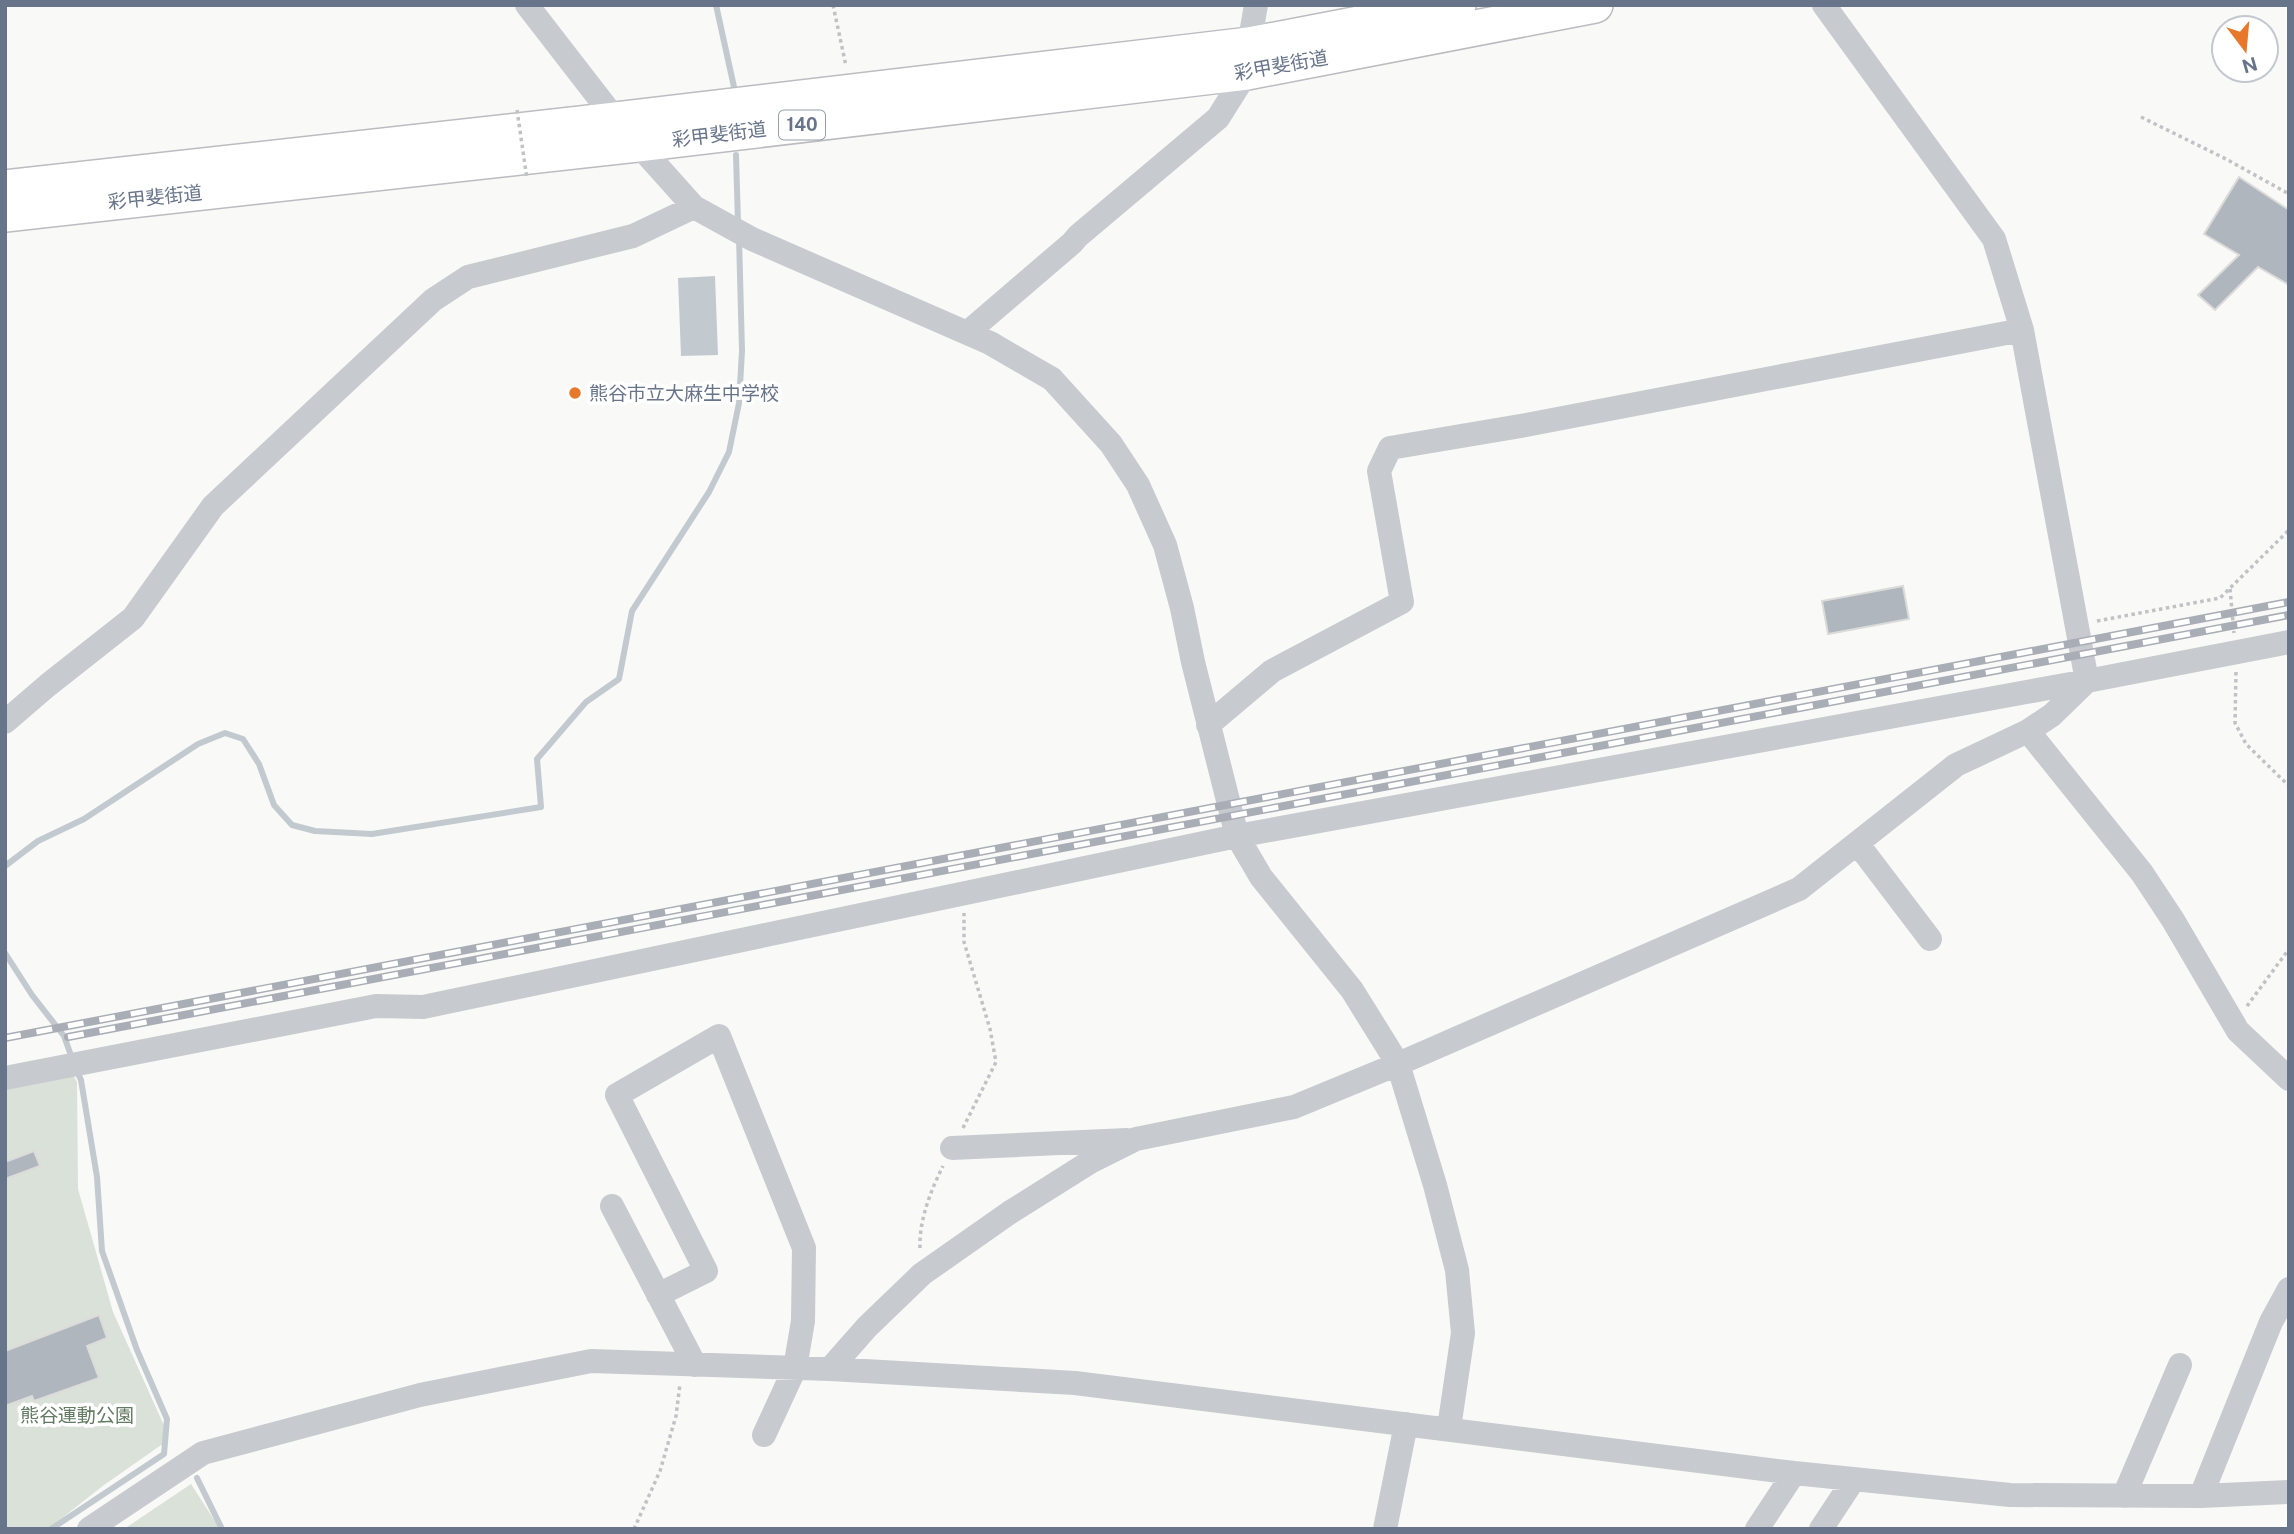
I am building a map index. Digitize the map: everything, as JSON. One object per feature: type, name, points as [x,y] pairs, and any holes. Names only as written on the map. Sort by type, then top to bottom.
[{"type":"highway","name":"彩甲斐街道","points":[[5,188],[626,132],[852,92],[1248,59],[1458,5]]},
{"type":"highway","name":"彩甲斐街道","points":[[5,214],[626,132],[1248,59],[1595,5]]},
{"type":"street","points":[[527,5],[626,132],[694,206],[752,239],[990,344],[1052,379],[1111,444],[1138,485],[1165,545],[1237,836],[1261,877],[1352,990],[1398,1064],[1457,1270],[1463,1333],[1449,1428]]},
{"type":"street","points":[[967,333],[1077,236],[1218,118],[1248,59],[1256,5]]},
{"type":"street","points":[[1824,5],[1994,239],[2022,330],[2087,681]]},
{"type":"street","points":[[5,722],[133,618],[213,506],[433,300],[468,277],[634,236],[694,206]]},
{"type":"street","points":[[1208,725],[1272,671],[1402,602],[1379,471],[1390,448],[1526,425],[2022,330]]},
{"type":"street","points":[[5,1078],[376,1006],[423,1007],[1237,836],[2289,642]]},
{"type":"street","points":[[952,1148],[1136,1139],[1294,1107],[1799,889],[1956,765],[2028,731],[2052,715],[2087,681]]},
{"type":"street","points":[[2028,731],[2142,873],[2238,1031],[2289,1079]]},
{"type":"street","points":[[1857,843],[1930,939]]},
{"type":"street","points":[[658,1295],[706,1271],[617,1095],[719,1037],[804,1248],[803,1321],[795,1368],[764,1435]]},
{"type":"street","points":[[830,1369],[867,1327],[922,1274],[1009,1213],[1136,1139]]},
{"type":"street","points":[[612,1206],[658,1295],[689,1365]]},
{"type":"street","points":[[2201,1496],[2272,1322],[2289,1289]]},
{"type":"street","points":[[89,1529],[203,1453],[420,1395],[591,1361],[830,1369],[1075,1383],[1794,1472],[2010,1494],[2201,1496],[2289,1492]]},
{"type":"street","points":[[2124,1496],[2180,1365]]},
{"type":"street","points":[[1385,1529],[1406,1424]]},
{"type":"street","points":[[1756,1529],[1794,1472]]},
{"type":"street","points":[[1821,1529],[1854,1479]]},
{"type":"path","points":[[833,5],[852,92]]},
{"type":"path","points":[[517,110],[527,179]]},
{"type":"path","points":[[2141,117],[2289,194]]},
{"type":"path","points":[[2077,625],[2220,598],[2289,530]]},
{"type":"path","points":[[2230,588],[2236,652],[2235,723],[2246,744],[2289,786]]},
{"type":"path","points":[[922,1274],[919,1231],[936,1180],[996,1062],[990,1029],[964,942],[964,894]]},
{"type":"path","points":[[2234,1025],[2289,949]]},
{"type":"path","points":[[634,1529],[660,1471],[689,1365]]},
{"type":"green space","name":"熊谷運動公園","points":[[70,1070],[77,1082],[78,1189],[113,1312],[166,1430],[164,1443],[48,1529],[5,1529],[5,1083]]},
{"type":"green space","points":[[191,1484],[220,1529],[124,1529]]},
{"type":"shaded area","points":[[715,276],[718,355],[681,356],[678,278]]},
{"type":"building","points":[[2239,177],[2289,210],[2289,285],[2258,267],[2215,310],[2198,295],[2239,255],[2204,234]]},
{"type":"building","points":[[1903,586],[1909,619],[1828,634],[1822,601]]},
{"type":"building","points":[[34,1151],[40,1166],[5,1179],[5,1162]]},
{"type":"building","points":[[99,1315],[107,1338],[87,1346],[99,1378],[34,1401],[32,1396],[5,1406],[5,1351]]},
{"type":"waterway","points":[[716,5],[734,87]]},
{"type":"waterway","points":[[736,155],[738,223]]},
{"type":"waterway","points":[[5,866],[38,841],[84,819],[198,744],[225,733],[243,739],[259,764],[274,805],[292,825],[315,831],[372,834],[541,807],[537,759],[586,702],[619,679],[632,611],[709,492],[729,452],[739,403],[742,351],[739,237]]},
{"type":"waterway","points":[[5,953],[32,995],[64,1036],[73,1061]]},
{"type":"waterway","points":[[51,1529],[164,1454],[167,1419],[137,1350],[102,1251],[97,1177],[81,1080],[77,1071]]},
{"type":"waterway","points":[[197,1478],[222,1529]]},
{"type":"railway","points":[[5,1038],[2289,602]]},
{"type":"railway","points":[[68,1037],[2289,615]]},
{"type":"place","name":"熊谷市立大麻生中学校","points":[[575,393]]}]
